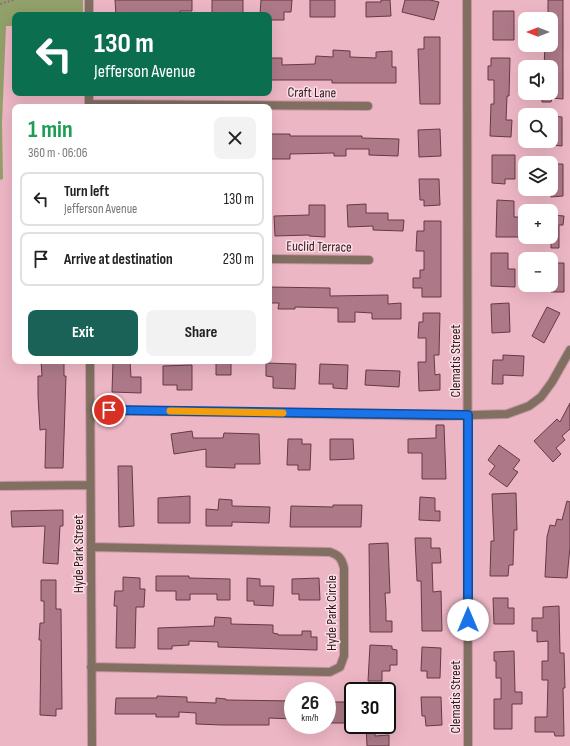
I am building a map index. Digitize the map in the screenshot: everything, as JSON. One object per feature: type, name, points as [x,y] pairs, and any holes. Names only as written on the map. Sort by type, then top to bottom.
[{"type":"street","points":[[89,0],[89,12]]},
{"type":"street","name":"Clematis Street","points":[[467,0],[468,746]]},
{"type":"street","name":"Craft Lane","points":[[272,106],[368,106]]},
{"type":"street","name":"Euclid Terrace","points":[[272,259],[370,260]]},
{"type":"street","points":[[90,410],[468,415],[507,414],[530,406],[544,392],[570,350]]},
{"type":"street","name":"Hyde Park Street","points":[[90,364],[92,746]]},
{"type":"street","points":[[0,486],[90,485]]},
{"type":"street","name":"Hyde Park Circle","points":[[91,547],[330,552],[336,554],[342,562],[344,568],[344,656],[340,667],[330,672],[91,668]]},
{"type":"path","points":[[0,4],[14,0]]},
{"type":"green space","points":[[0,0],[83,0],[83,12],[12,12],[12,26],[6,26],[2,123],[3,179],[0,180]]},
{"type":"building","points":[[115,0],[192,0],[192,11],[116,12]]},
{"type":"building","points":[[212,0],[243,0],[243,12],[212,12]]},
{"type":"building","points":[[261,0],[292,0],[291,12],[284,12],[284,20],[272,20],[272,12],[260,12]]},
{"type":"building","points":[[310,0],[335,0],[335,17],[310,17]]},
{"type":"building","points":[[381,0],[390,0],[391,16],[366,17],[366,2],[381,2]]},
{"type":"building","points":[[405,0],[430,0],[439,2],[434,20],[402,12]]},
{"type":"building","points":[[548,0],[563,0],[563,99],[558,99],[558,60],[544,60],[545,52],[558,52],[558,12],[548,12]]},
{"type":"building","points":[[493,11],[514,11],[514,40],[493,40]]},
{"type":"building","points":[[424,37],[440,37],[440,104],[420,104],[418,49],[424,49]]},
{"type":"building","points":[[333,50],[350,51],[350,57],[376,58],[376,52],[392,51],[392,67],[396,67],[396,83],[332,83],[332,80],[272,80],[272,58],[282,58],[282,65],[315,64],[316,56],[333,57]]},
{"type":"building","points":[[491,58],[510,58],[509,96],[507,96],[506,120],[512,120],[511,137],[490,136],[491,104],[494,104],[494,80],[488,80],[488,66],[491,66]]},
{"type":"building","points":[[542,100],[552,100],[551,102],[542,102]]},
{"type":"building","points":[[558,117],[562,117],[562,146],[558,146]]},
{"type":"building","points":[[440,129],[441,156],[419,157],[418,130]]},
{"type":"building","points":[[272,134],[290,134],[290,136],[362,136],[362,138],[399,139],[398,156],[369,155],[369,149],[346,149],[346,156],[334,156],[334,153],[290,154],[290,159],[272,159]]},
{"type":"building","points":[[492,155],[515,155],[515,179],[505,179],[505,184],[492,183]]},
{"type":"building","points":[[558,164],[563,164],[563,196],[551,197],[558,196]]},
{"type":"building","points":[[419,179],[439,179],[440,205],[424,206],[424,200],[420,200]]},
{"type":"building","points":[[497,200],[514,201],[514,217],[518,217],[518,237],[496,237]]},
{"type":"building","points":[[366,204],[366,213],[388,213],[388,220],[404,220],[403,231],[373,230],[373,226],[348,227],[347,205]]},
{"type":"building","points":[[309,205],[325,205],[325,237],[309,235],[275,236],[274,216],[309,215]]},
{"type":"building","points":[[558,216],[564,216],[563,225],[559,225],[559,248],[551,248],[551,244],[558,244]]},
{"type":"building","points":[[424,221],[441,221],[441,297],[422,297],[422,288],[413,288],[413,278],[420,278],[420,270],[424,270],[424,251],[416,251],[417,231],[424,231]]},
{"type":"building","points":[[491,253],[508,253],[508,269],[515,269],[515,287],[491,286]]},
{"type":"building","points":[[558,263],[564,263],[564,292],[558,292]]},
{"type":"building","points":[[272,287],[330,288],[330,296],[388,295],[388,304],[401,303],[401,319],[372,319],[372,313],[355,312],[355,322],[338,322],[338,308],[295,307],[295,309],[278,309],[279,303],[272,303]]},
{"type":"building","points":[[509,303],[510,332],[492,333],[491,304]]},
{"type":"building","points":[[547,307],[560,313],[544,343],[532,336]]},
{"type":"building","points":[[423,313],[440,313],[439,355],[434,355],[435,375],[440,374],[440,390],[419,391],[418,362],[426,362],[426,338],[418,338],[419,322],[423,322]]},
{"type":"building","points":[[503,355],[524,356],[523,376],[503,375],[503,384],[492,384],[493,360],[503,360]]},
{"type":"building","points":[[41,364],[64,364],[64,376],[66,376],[63,468],[45,468],[46,429],[40,430],[38,396],[38,376],[42,376]]},
{"type":"building","points":[[113,364],[130,364],[131,377],[141,377],[141,393],[112,392]]},
{"type":"building","points":[[216,364],[231,364],[231,375],[216,375]]},
{"type":"building","points":[[266,364],[296,364],[295,389],[273,388],[273,377],[266,376]]},
{"type":"building","points":[[320,364],[348,365],[347,389],[333,388],[333,384],[319,384]]},
{"type":"building","points":[[192,365],[192,390],[177,390],[177,385],[163,385],[163,366]]},
{"type":"building","points":[[366,370],[400,371],[399,387],[365,385]]},
{"type":"building","points":[[570,403],[570,429],[562,436],[565,440],[556,448],[561,454],[553,462],[534,441],[557,419],[560,422]]},
{"type":"building","points":[[436,425],[444,425],[446,479],[422,479],[422,453],[408,453],[408,439],[436,438]]},
{"type":"building","points":[[192,431],[193,438],[223,438],[224,433],[259,434],[260,464],[235,464],[235,468],[206,467],[206,449],[174,454],[171,434]]},
{"type":"building","points":[[288,439],[302,439],[302,444],[311,444],[310,470],[298,470],[298,465],[287,465]]},
{"type":"building","points":[[330,439],[353,439],[354,459],[330,460]]},
{"type":"building","points":[[499,445],[520,460],[513,469],[518,472],[507,487],[489,474],[495,466],[488,460]]},
{"type":"building","points":[[118,466],[132,466],[134,526],[119,527]]},
{"type":"building","points":[[516,493],[517,530],[514,530],[513,565],[509,565],[508,576],[490,576],[491,541],[494,541],[492,494]]},
{"type":"building","points":[[190,496],[190,523],[158,523],[158,498]]},
{"type":"building","points":[[420,497],[435,498],[435,511],[440,511],[440,521],[419,520]]},
{"type":"building","points":[[219,499],[232,500],[232,506],[270,507],[269,523],[232,522],[232,526],[206,526],[206,509],[218,510]]},
{"type":"building","points":[[567,501],[570,502],[570,547],[567,578],[545,577],[547,537],[550,525],[555,526],[557,519],[562,520]]},
{"type":"building","points":[[333,505],[362,505],[361,527],[290,527],[291,506],[333,507]]},
{"type":"building","points":[[63,510],[63,526],[60,526],[58,564],[43,563],[45,526],[12,527],[11,511]]},
{"type":"building","points":[[415,538],[431,538],[431,548],[440,548],[441,563],[432,563],[433,592],[441,591],[442,631],[422,631],[421,581],[417,581]]},
{"type":"building","points":[[388,543],[390,593],[385,593],[386,621],[392,621],[392,632],[370,632],[369,544]]},
{"type":"building","points":[[156,576],[189,576],[189,578],[230,579],[230,600],[217,600],[217,594],[190,594],[190,600],[176,600],[176,591],[156,591]]},
{"type":"building","points":[[123,577],[140,578],[140,589],[145,589],[144,607],[136,607],[135,648],[116,648],[117,606],[114,606],[115,591],[123,591]]},
{"type":"building","points":[[247,578],[260,579],[260,586],[274,586],[273,606],[254,605],[254,601],[247,601]]},
{"type":"building","points":[[319,578],[320,600],[299,600],[299,594],[292,594],[292,579]]},
{"type":"building","points":[[41,580],[56,580],[56,609],[61,609],[62,709],[56,709],[56,716],[40,715],[41,640],[39,640],[40,623],[44,623],[44,601],[41,601]]},
{"type":"building","points":[[493,598],[508,598],[508,608],[514,608],[514,624],[494,624]]},
{"type":"building","points":[[559,606],[560,653],[564,653],[564,736],[555,736],[554,732],[535,732],[535,717],[547,717],[548,680],[542,680],[542,661],[548,661],[548,641],[537,642],[537,631],[532,631],[532,618],[543,618],[543,607]]},
{"type":"building","points":[[215,617],[231,618],[231,624],[273,625],[273,633],[278,635],[302,635],[302,631],[311,631],[311,637],[317,637],[317,650],[218,647],[218,642],[189,641],[189,645],[172,646],[172,649],[158,649],[158,628],[214,626]]},
{"type":"building","points":[[370,645],[392,646],[392,649],[397,650],[397,665],[390,665],[390,671],[382,671],[382,681],[368,681]]},
{"type":"building","points":[[422,647],[441,648],[440,678],[427,678],[427,671],[421,671]]},
{"type":"building","points":[[514,651],[515,692],[522,692],[522,704],[512,704],[512,729],[494,729],[494,699],[501,699],[501,678],[496,678],[496,661],[494,661],[494,652]]},
{"type":"building","points":[[157,696],[187,697],[187,702],[216,703],[216,698],[226,700],[284,701],[284,719],[269,718],[269,725],[222,725],[196,724],[196,713],[179,712],[179,717],[156,717],[156,714],[115,714],[116,698],[157,698]]},
{"type":"building","points":[[421,697],[441,697],[442,725],[426,726],[425,716],[422,716]]},
{"type":"building","points":[[336,702],[344,702],[344,723],[336,723]]},
{"type":"building","points":[[366,734],[375,734],[375,736],[389,735],[389,746],[367,746]]},
{"type":"slow traffic","points":[[170,411],[283,413]]},
{"type":"route","points":[[109,410],[439,416],[468,415],[468,620]]}]
